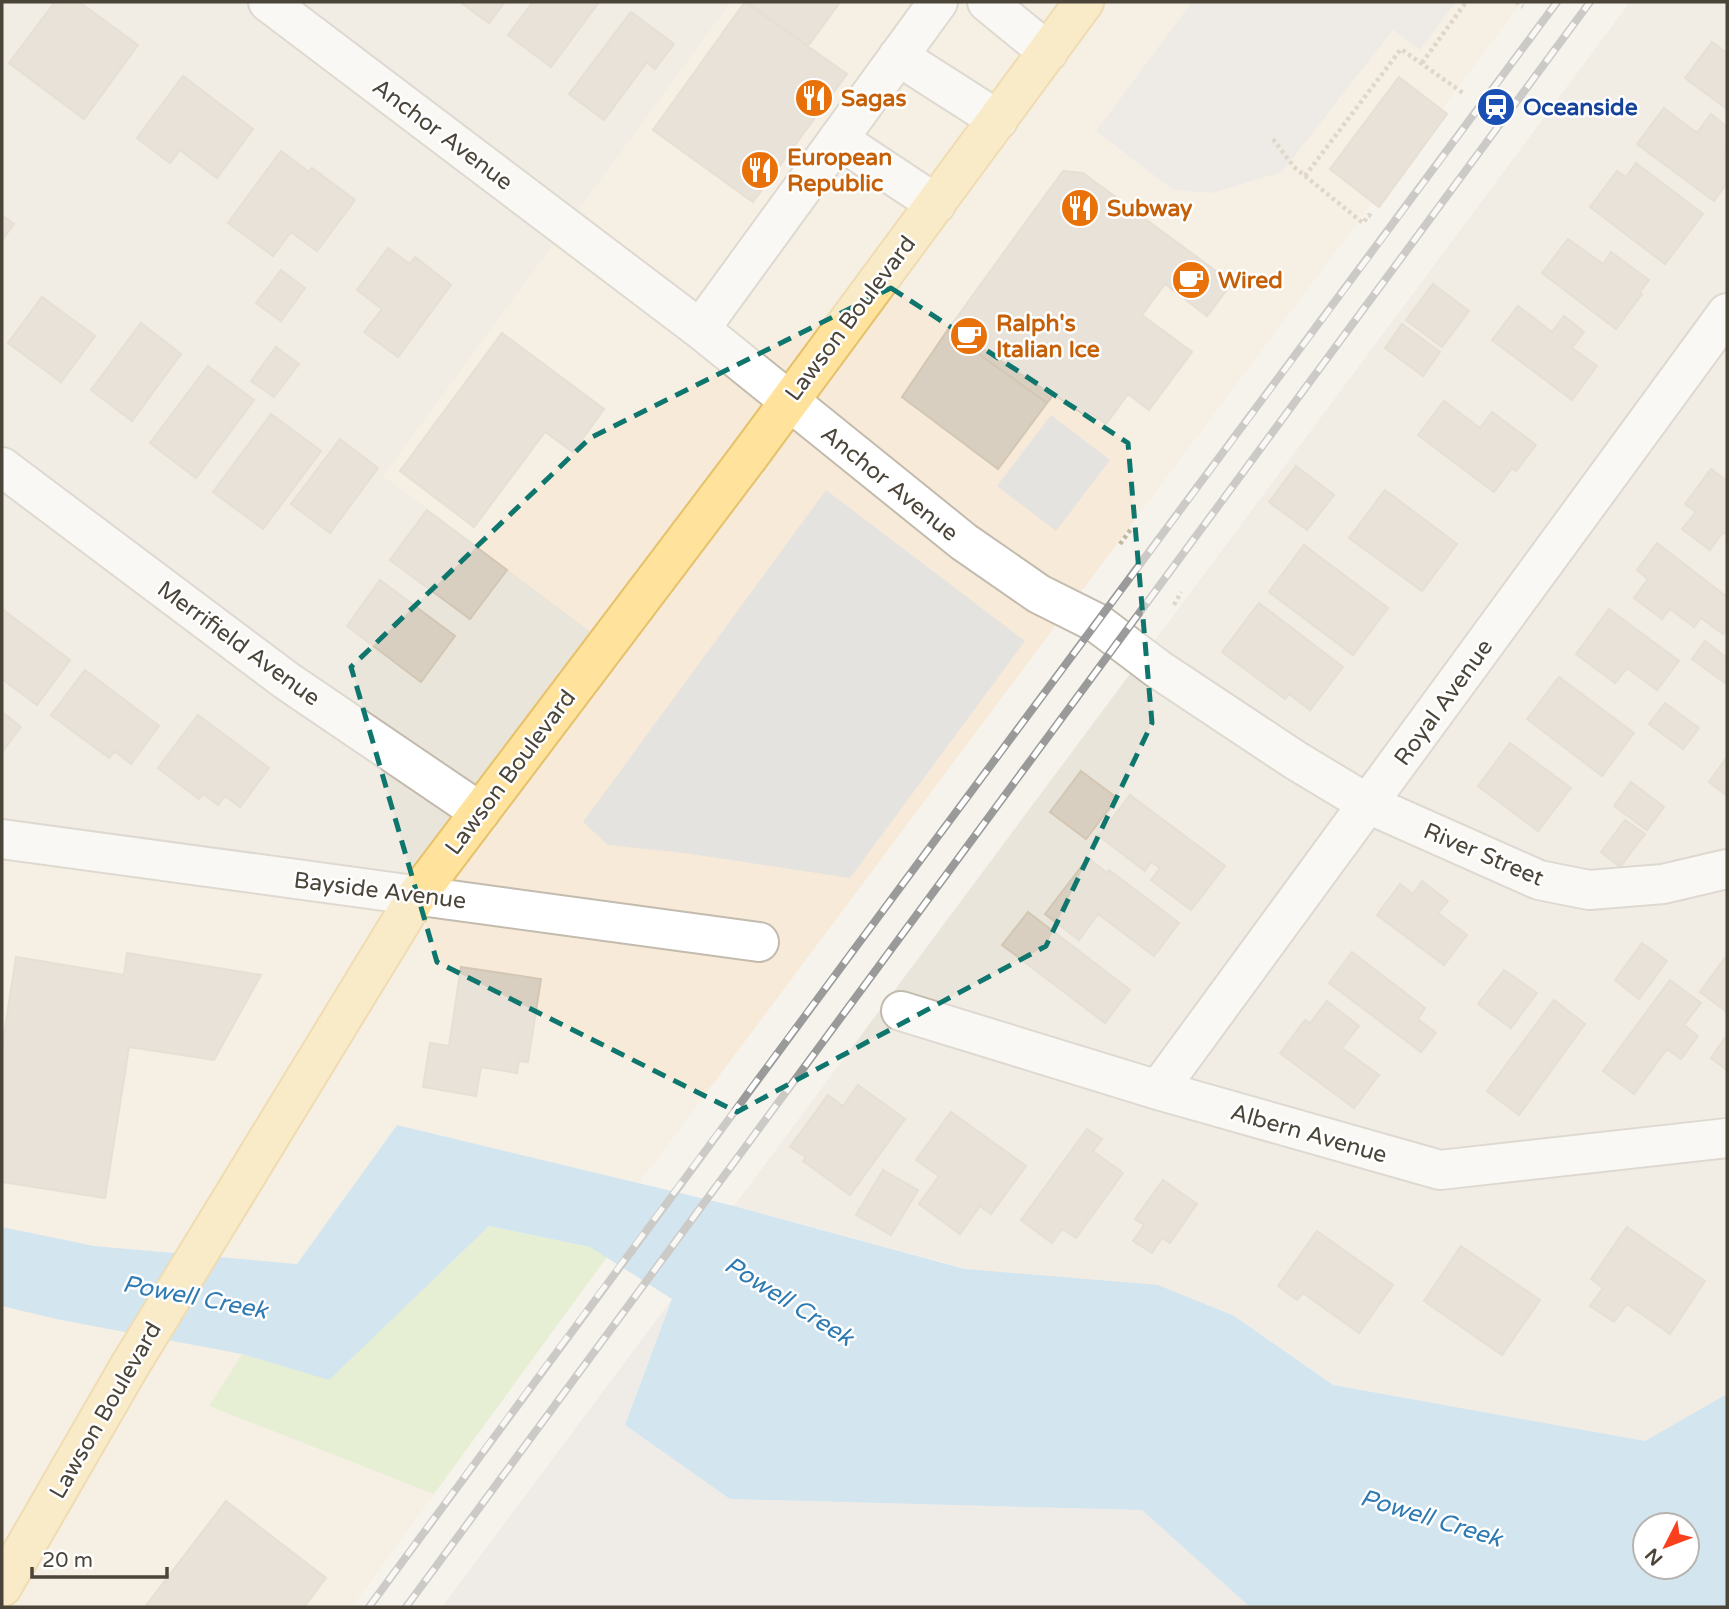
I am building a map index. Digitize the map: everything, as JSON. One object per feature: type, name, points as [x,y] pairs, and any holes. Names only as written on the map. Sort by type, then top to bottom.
[{"type":"main road","name":"Lawson Boulevard","points":[[2,1587],[236,1188],[418,894],[936,204],[1084,2]]},
{"type":"street","name":"Anchor Avenue","points":[[268,2],[700,328],[964,542],[1039,594],[1097,623],[1158,669],[1294,760],[1368,804]]},
{"type":"street","points":[[700,328],[938,2]]},
{"type":"street","points":[[987,2],[1048,52]]},
{"type":"street","points":[[898,56],[998,120]]},
{"type":"street","points":[[838,139],[936,204]]},
{"type":"street","name":"Royal Avenue","points":[[1158,1090],[1727,313]]},
{"type":"street","name":"Merrifield Avenue","points":[[2,467],[287,681],[480,812]]},
{"type":"street","name":"River Street","points":[[1368,804],[1539,880],[1589,890],[1663,884],[1727,869]]},
{"type":"street","name":"Bayside Avenue","points":[[2,839],[206,869],[418,894],[759,942]]},
{"type":"street","name":"Albern Avenue","points":[[901,1011],[1158,1090],[1440,1170],[1727,1138]]},
{"type":"path","points":[[1422,63],[1466,2]]},
{"type":"path","points":[[1516,2],[1523,7]]},
{"type":"path","points":[[1305,176],[1401,49],[1463,93]]},
{"type":"path","points":[[1273,139],[1294,167],[1363,223],[1369,215],[1372,217]]},
{"type":"path","points":[[1120,544],[1131,529]]},
{"type":"path","points":[[1174,605],[1181,592]]},
{"type":"highlighted area","points":[[891,288],[1128,443],[1152,723],[1046,946],[737,1112],[437,962],[351,667],[590,438]]},
{"type":"shaded area","points":[[2,2],[731,2],[384,476],[602,640],[415,879],[2,844]]},
{"type":"shaded area","points":[[731,2],[1522,2],[639,1183],[397,1125],[297,1264],[94,1246],[2,1227],[2,844],[416,879],[602,640],[383,476]]},
{"type":"shaded area","points":[[1192,2],[1456,2],[1420,50],[1393,30],[1282,172],[1213,193],[1173,190],[1096,131]]},
{"type":"shaded area","points":[[1630,2],[1727,2],[1727,1394],[1645,1441],[1333,1385],[1234,1316],[972,1270],[734,1206]]},
{"type":"shaded area","points":[[1051,415],[1110,460],[1056,531],[997,486]]},
{"type":"shaded area","points":[[826,490],[1025,641],[850,878],[684,853],[608,845],[583,822]]},
{"type":"shaded area","points":[[672,1299],[625,1425],[730,1499],[1142,1510],[1250,1607],[442,1607]]},
{"type":"shaded area","points":[[2,1302],[242,1354],[210,1406],[434,1494],[352,1607],[2,1607]]},
{"type":"green space","points":[[489,1226],[590,1247],[607,1257],[434,1494],[209,1406],[242,1354],[329,1379]]},
{"type":"water","name":"Powell Creek","points":[[397,1125],[734,1206],[965,1269],[1158,1285],[1234,1316],[1333,1385],[1645,1441],[1727,1394],[1727,1607],[1250,1607],[1142,1510],[730,1499],[625,1425],[672,1299],[590,1247],[489,1226],[329,1380],[242,1354],[56,1319],[2,1306],[2,1227],[94,1246],[297,1264]]},
{"type":"building","points":[[55,2],[79,2],[138,45],[84,119],[9,63]]},
{"type":"building","points":[[460,2],[505,2],[489,23]]},
{"type":"building","points":[[533,2],[599,2],[551,67],[508,35]]},
{"type":"building","points":[[745,2],[847,74],[753,202],[653,130]]},
{"type":"building","points":[[746,2],[840,2],[808,46]]},
{"type":"building","points":[[631,12],[674,44],[655,69],[647,62],[604,120],[569,94]]},
{"type":"building","points":[[1712,42],[1727,53],[1727,109],[1685,78]]},
{"type":"building","points":[[183,76],[253,129],[217,178],[180,150],[170,163],[137,138]]},
{"type":"building","points":[[1399,77],[1447,114],[1379,207],[1330,169]]},
{"type":"building","points":[[1664,108],[1697,133],[1711,114],[1727,127],[1727,148],[1724,153],[1727,156],[1727,183],[1714,201],[1637,144]]},
{"type":"building","points":[[281,151],[309,172],[312,168],[355,200],[317,251],[291,232],[273,256],[228,223]]},
{"type":"building","points":[[1636,163],[1703,214],[1665,264],[1590,207],[1617,171],[1626,177]]},
{"type":"building","points":[[1063,171],[1083,173],[1232,283],[1207,316],[1165,284],[1142,315],[1192,352],[1149,410],[1128,394],[1106,424],[1089,412],[1086,416],[1054,394],[1047,403],[947,331]]},
{"type":"building","points":[[2,215],[14,224],[2,240]]},
{"type":"building","points":[[1568,239],[1603,264],[1611,252],[1649,280],[1616,329],[1542,273]]},
{"type":"building","points":[[388,248],[410,264],[415,257],[451,285],[398,357],[364,332],[382,309],[357,290]]},
{"type":"building","points":[[281,270],[305,288],[281,321],[256,303]]},
{"type":"building","points":[[1433,284],[1469,311],[1442,347],[1406,320]]},
{"type":"building","points":[[42,297],[95,336],[61,382],[8,343]]},
{"type":"building","points":[[1518,306],[1552,332],[1564,316],[1584,332],[1572,348],[1597,366],[1572,400],[1492,340]]},
{"type":"building","points":[[141,323],[181,354],[132,421],[91,390]]},
{"type":"building","points":[[1402,324],[1440,352],[1423,376],[1385,348]]},
{"type":"building","points":[[947,331],[1047,403],[998,469],[902,397]]},
{"type":"building","points":[[502,333],[604,409],[573,452],[545,432],[474,527],[400,471]]},
{"type":"building","points":[[276,347],[299,364],[274,397],[251,381]]},
{"type":"building","points":[[208,366],[254,400],[196,478],[150,443]]},
{"type":"building","points":[[1444,401],[1480,428],[1492,412],[1536,445],[1516,471],[1512,468],[1494,492],[1418,435]]},
{"type":"building","points":[[271,414],[321,451],[263,529],[213,492]]},
{"type":"building","points":[[340,439],[378,468],[330,533],[291,504]]},
{"type":"building","points":[[1296,466],[1334,495],[1307,530],[1269,502]]},
{"type":"building","points":[[1711,469],[1727,481],[1727,535],[1723,532],[1710,550],[1682,529],[1696,512],[1685,504]]},
{"type":"building","points":[[1385,490],[1457,544],[1422,591],[1349,538]]},
{"type":"building","points":[[427,510],[507,570],[470,619],[390,560]]},
{"type":"building","points":[[1657,543],[1727,597],[1727,628],[1723,634],[1701,618],[1694,627],[1670,609],[1662,619],[1634,598],[1648,579],[1637,570]]},
{"type":"building","points":[[1304,545],[1388,608],[1353,655],[1269,592]]},
{"type":"building","points":[[380,580],[455,636],[421,682],[347,626]]},
{"type":"building","points":[[1259,603],[1343,667],[1310,710],[1289,694],[1285,699],[1222,652]]},
{"type":"building","points":[[2,609],[70,660],[37,705],[2,679]]},
{"type":"building","points":[[1609,609],[1679,661],[1657,690],[1627,668],[1615,683],[1576,654]]},
{"type":"building","points":[[1705,641],[1727,658],[1725,683],[1692,659]]},
{"type":"building","points":[[85,670],[159,726],[131,764],[115,751],[109,758],[51,715]]},
{"type":"building","points":[[1559,677],[1634,733],[1602,776],[1527,719]]},
{"type":"building","points":[[1665,703],[1699,728],[1683,749],[1649,724]]},
{"type":"building","points":[[2,712],[21,727],[2,752]]},
{"type":"building","points":[[198,715],[269,768],[240,807],[225,796],[218,805],[203,794],[199,799],[158,768]]},
{"type":"building","points":[[1510,743],[1571,788],[1538,831],[1478,786]]},
{"type":"building","points":[[1727,757],[1727,796],[1709,782]]},
{"type":"building","points":[[1081,771],[1117,798],[1086,839],[1050,812]]},
{"type":"building","points":[[1631,782],[1664,807],[1647,830],[1614,806]]},
{"type":"building","points":[[1130,795],[1225,866],[1191,910],[1151,880],[1160,868],[1151,862],[1145,871],[1099,836]]},
{"type":"building","points":[[1625,820],[1645,834],[1620,867],[1601,852]]},
{"type":"building","points":[[1088,858],[1107,873],[1109,870],[1179,923],[1154,956],[1098,914],[1079,940],[1045,914]]},
{"type":"building","points":[[1422,881],[1448,901],[1438,913],[1467,935],[1444,965],[1377,915],[1400,884],[1413,894]]},
{"type":"building","points":[[1028,912],[1130,990],[1105,1023],[1002,945]]},
{"type":"building","points":[[1642,943],[1667,961],[1639,999],[1615,980]]},
{"type":"building","points":[[1352,952],[1425,1008],[1418,1019],[1436,1033],[1421,1052],[1329,983]]},
{"type":"building","points":[[127,953],[261,975],[214,1060],[129,1047],[105,1198],[2,1182],[2,1048],[16,957],[124,975]]},
{"type":"building","points":[[1727,955],[1727,1012],[1700,992]]},
{"type":"building","points":[[461,967],[541,979],[528,1062],[519,1061],[517,1073],[481,1067],[476,1096],[423,1087],[430,1043],[449,1046]]},
{"type":"building","points":[[1504,970],[1537,993],[1511,1028],[1478,1004]]},
{"type":"building","points":[[1670,980],[1701,1003],[1684,1025],[1698,1036],[1681,1059],[1667,1049],[1634,1094],[1603,1071]]},
{"type":"building","points":[[1554,1000],[1585,1024],[1519,1115],[1487,1091]]},
{"type":"building","points":[[1327,1001],[1359,1026],[1342,1048],[1379,1075],[1354,1108],[1280,1053],[1305,1020],[1310,1023]]},
{"type":"building","points":[[1727,1035],[1727,1070],[1711,1058]]},
{"type":"building","points":[[858,1085],[905,1119],[850,1195],[803,1161],[806,1157],[790,1147],[828,1095],[843,1106]]},
{"type":"building","points":[[951,1112],[1026,1166],[991,1214],[980,1206],[960,1234],[919,1204],[939,1176],[916,1160]]},
{"type":"building","points":[[1087,1129],[1102,1139],[1093,1151],[1123,1173],[1076,1238],[1062,1229],[1052,1243],[1021,1220]]},
{"type":"building","points":[[883,1170],[918,1190],[891,1235],[856,1215]]},
{"type":"building","points":[[1163,1180],[1197,1204],[1170,1243],[1162,1238],[1152,1253],[1133,1241],[1144,1225],[1135,1219]]},
{"type":"building","points":[[1627,1227],[1705,1281],[1670,1334],[1627,1304],[1614,1322],[1590,1306],[1603,1288],[1591,1279]]},
{"type":"building","points":[[1317,1231],[1393,1285],[1359,1333],[1303,1293],[1297,1300],[1278,1286]]},
{"type":"building","points":[[1461,1246],[1540,1300],[1502,1355],[1424,1301]]},
{"type":"building","points":[[226,1501],[326,1578],[304,1607],[145,1607]]},
{"type":"railway","points":[[369,1607],[1557,2]]},
{"type":"railway","points":[[406,1607],[1590,2]]},
{"type":"place","name":"Sagas","points":[[814,98]]},
{"type":"place","name":"Oceanside","points":[[1496,107]]},
{"type":"place","name":"European Republic","points":[[760,170]]},
{"type":"place","name":"Subway","points":[[1080,208]]},
{"type":"place","name":"Wired","points":[[1191,280]]},
{"type":"place","name":"Ralph's Italian Ice","points":[[969,336]]}]
